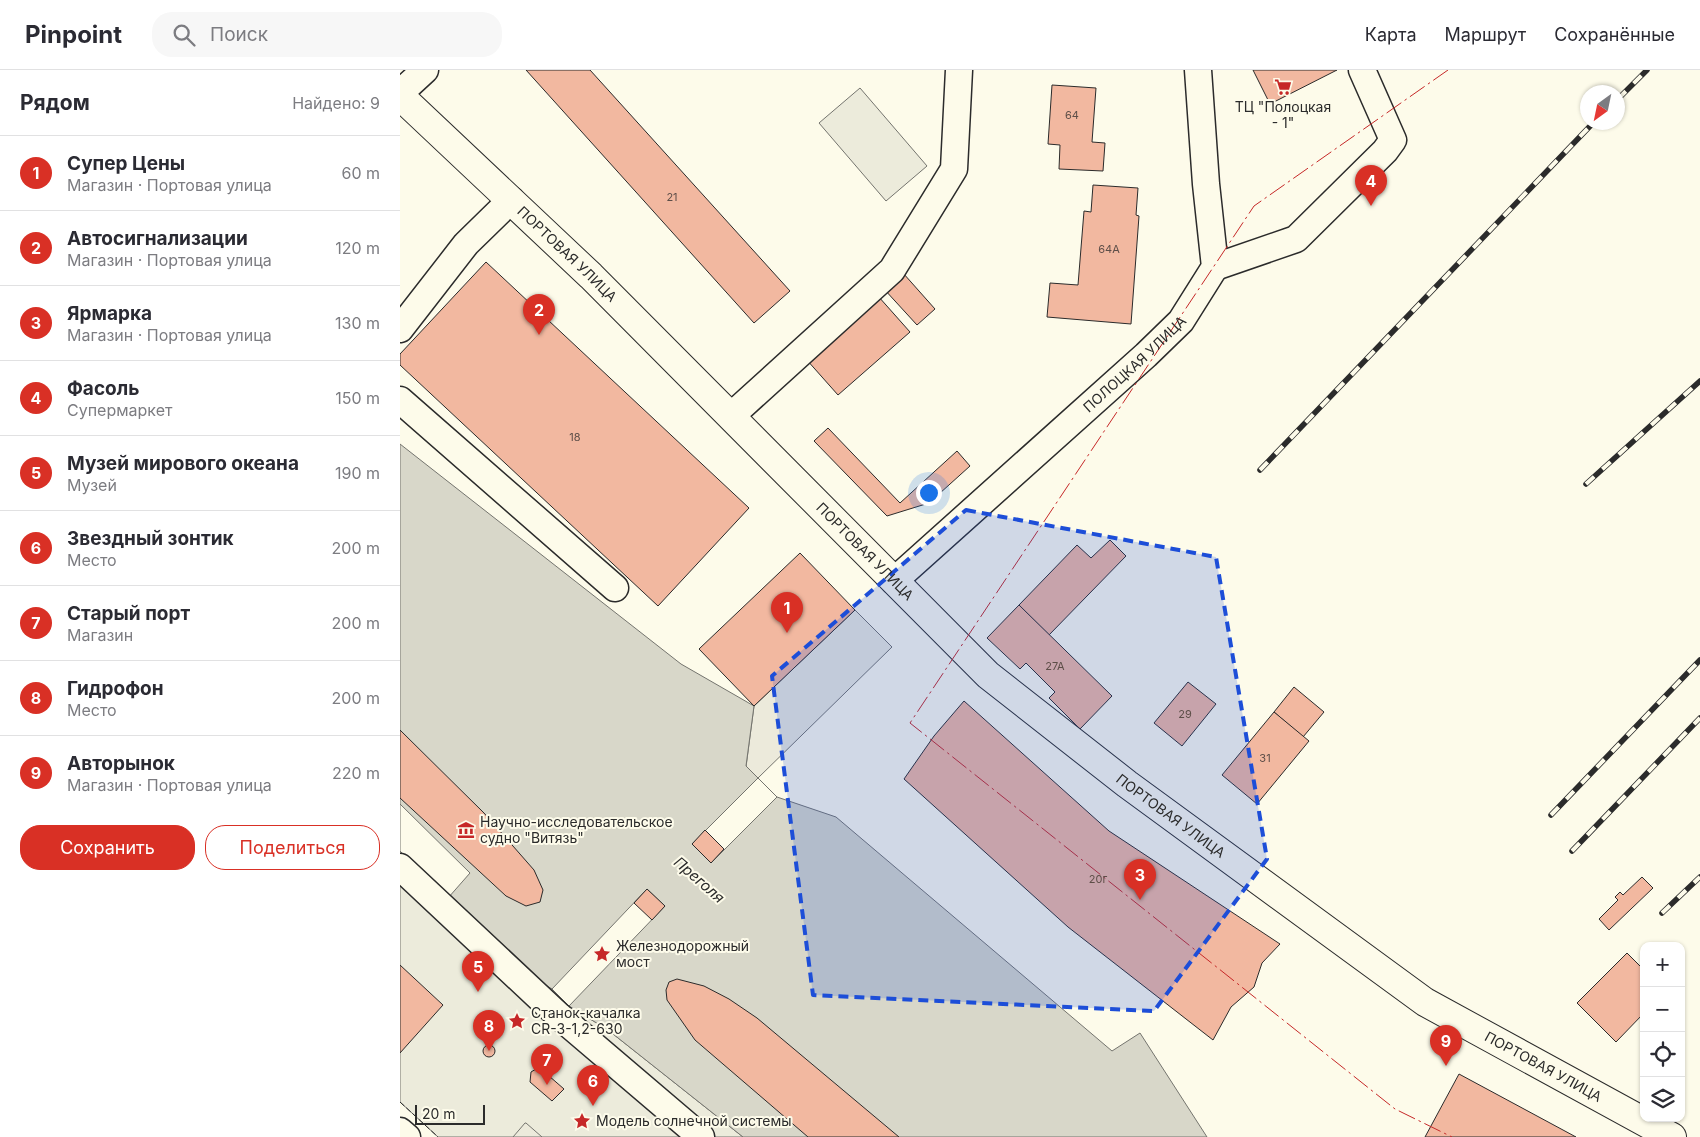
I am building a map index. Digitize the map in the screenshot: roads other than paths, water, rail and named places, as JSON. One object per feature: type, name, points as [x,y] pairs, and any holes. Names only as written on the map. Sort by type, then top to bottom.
[{"type":"main road","name":"ПОРТОВАЯ УЛИЦА","points":[[400,95],[591,276],[988,675],[1127,784],[1417,996],[1672,1137]]},
{"type":"street","points":[[400,95],[425,70]]},
{"type":"street","points":[[731,416],[892,270],[954,169],[958,70]]},
{"type":"street","points":[[1198,70],[1206,184],[1215,267],[1296,239],[1385,151],[1393,140],[1362,70]]},
{"type":"street","points":[[400,329],[466,244],[511,200]]},
{"type":"street","name":"ПОЛОЦКАЯ УЛИЦА","points":[[894,581],[1181,321],[1215,267]]},
{"type":"street","points":[[400,400],[615,588]]},
{"type":"street","points":[[400,867],[559,1016],[701,1137]]},
{"type":"street","points":[[400,1131],[407,1137]]},
{"type":"water","name":"Преголя","points":[[400,444],[681,664],[754,706],[746,766],[777,797],[836,817],[1112,1051],[1140,1033],[1207,1137],[743,1137],[608,1030],[569,1006],[552,989],[507,962],[493,943],[400,851]]},
{"type":"railway","points":[[1625,92],[1647,70]]},
{"type":"railway","points":[[1260,470],[1586,130]]},
{"type":"railway","points":[[1586,484],[1700,381]]},
{"type":"railway","points":[[1551,815],[1700,660]]},
{"type":"railway","points":[[1572,851],[1700,718]]},
{"type":"railway","points":[[1662,913],[1700,877]]},
{"type":"place","name":"ТЦ \"Полоцкая - 1\"","points":[[1283,87]]},
{"type":"place","name":"Фасоль","points":[[1371,206]]},
{"type":"place","name":"Автосигнализации","points":[[539,335]]},
{"type":"place","name":"Супер Цены","points":[[787,633]]},
{"type":"place","name":"Научно-исследовательское судно \"Витязь\"","points":[[466,830]]},
{"type":"place","name":"Ярмарка","points":[[1140,900]]},
{"type":"place","name":"Железнодорожный мост","points":[[602,954]]},
{"type":"place","name":"Музей мирового океана","points":[[478,992]]},
{"type":"place","name":"Станок-качалка CR-3-1,2-630","points":[[517,1021]]},
{"type":"place","name":"Гидрофон","points":[[489,1051]]},
{"type":"place","name":"Авторынок","points":[[1446,1066]]},
{"type":"place","name":"Старый порт","points":[[547,1085]]},
{"type":"place","name":"Звездный зонтик","points":[[593,1106]]},
{"type":"place","name":"Модель солнечной системы","points":[[582,1121]]}]
